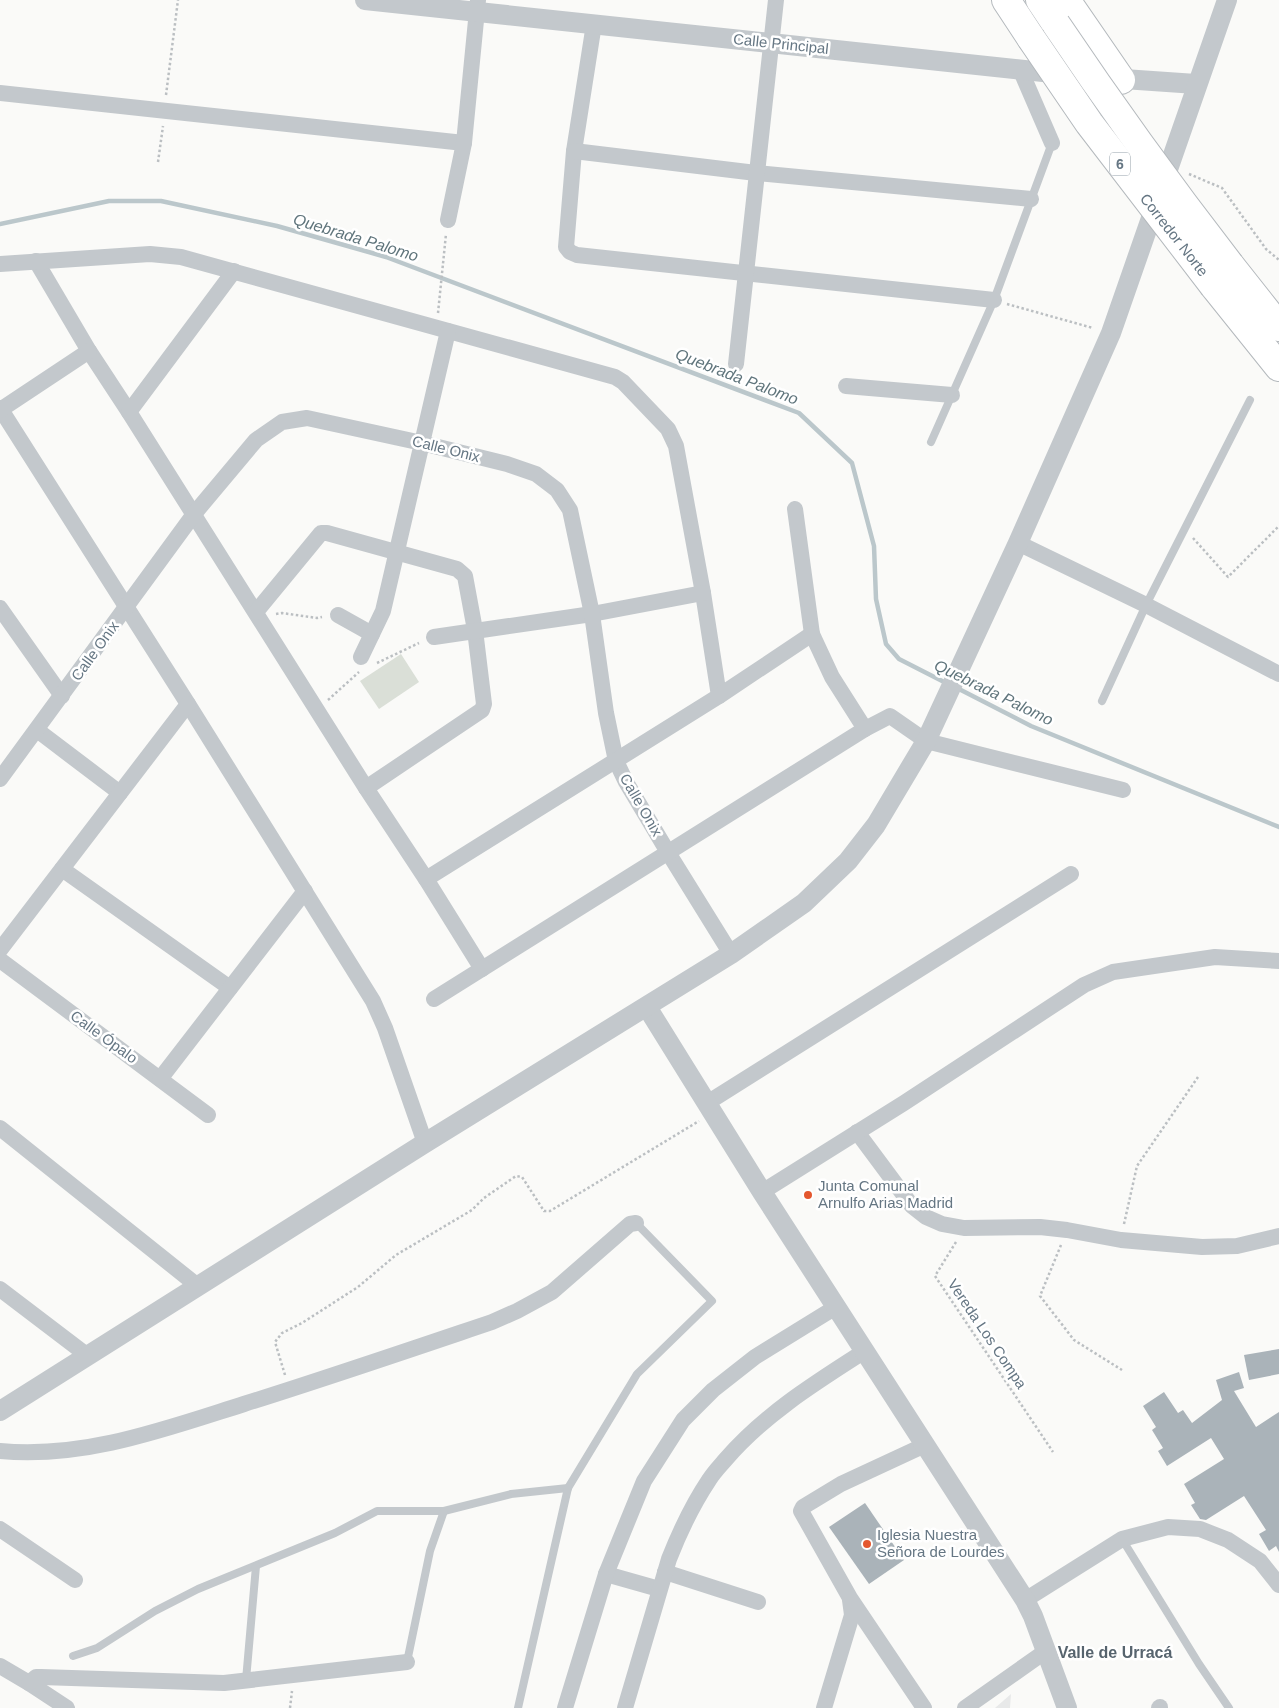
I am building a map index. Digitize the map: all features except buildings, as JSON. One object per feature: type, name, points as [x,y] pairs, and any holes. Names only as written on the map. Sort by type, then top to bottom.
[{"type":"highway","name":"Corredor Norte","points":[[1006,0],[1089,123],[1222,275],[1279,327]]},
{"type":"highway","name":"Corredor Norte","points":[[1040,0],[1061,12],[1134,138],[1279,367]]},
{"type":"highway","points":[[1061,12],[1121,80]]},
{"type":"street","name":"Calle Principal","points":[[365,0],[478,6],[594,24],[1121,80],[1196,84]]},
{"type":"street","points":[[736,364],[776,0]]},
{"type":"street","points":[[0,1411],[731,954],[804,903],[848,861],[876,825],[926,741],[1018,543],[1111,333],[1196,84],[1227,0]]},
{"type":"street","points":[[448,220],[464,144],[478,6]]},
{"type":"street","points":[[594,24],[574,151],[566,247],[570,252],[577,255],[746,275],[994,300]]},
{"type":"street","points":[[1020,69],[1052,143]]},
{"type":"street","points":[[0,93],[464,144]]},
{"type":"street","points":[[574,151],[756,173],[1031,199]]},
{"type":"street","points":[[0,264],[150,254],[181,257],[615,377],[632,390],[673,437],[676,446],[703,593],[719,696]]},
{"type":"street","points":[[36,262],[89,351],[482,969]]},
{"type":"street","points":[[129,412],[234,271]]},
{"type":"street","points":[[365,662],[372,634],[383,611],[422,443],[442,329]]},
{"type":"street","points":[[89,351],[0,409],[127,606],[373,1002],[385,1028],[425,1144]]},
{"type":"street","points":[[846,386],[952,395]]},
{"type":"street","name":"Calle Onix","points":[[0,779],[194,514],[256,440],[282,422],[307,418],[422,443],[507,464],[536,474],[556,490],[570,510],[592,614],[606,713],[616,761],[626,782],[731,954]]},
{"type":"street","points":[[795,508],[812,634],[832,677],[865,729]]},
{"type":"street","points":[[258,616],[321,533],[396,552],[462,572],[465,576],[475,630],[484,704],[482,710],[366,788]]},
{"type":"street","points":[[1018,543],[1146,605],[1279,674]]},
{"type":"street","points":[[434,637],[592,614],[703,593]]},
{"type":"street","points":[[0,608],[62,696]]},
{"type":"street","points":[[338,615],[372,634]]},
{"type":"street","points":[[426,879],[719,696],[812,634]]},
{"type":"street","points":[[0,950],[188,704]]},
{"type":"street","points":[[434,999],[669,854],[865,729],[890,716],[926,741],[1123,790]]},
{"type":"street","points":[[36,730],[120,793]]},
{"type":"street","points":[[62,868],[230,988]]},
{"type":"street","points":[[710,1108],[1071,874]]},
{"type":"street","points":[[160,1079],[305,891]]},
{"type":"street","points":[[762,1192],[904,1104],[1084,985],[1104,975],[1113,972],[1215,957],[1279,961]]},
{"type":"street","name":"Calle Ópalo","points":[[0,960],[208,1115]]},
{"type":"street","points":[[647,1007],[762,1192],[1025,1600],[1033,1616],[1067,1708]]},
{"type":"street","points":[[0,1128],[199,1287]]},
{"type":"street","points":[[857,1132],[912,1206],[926,1217],[942,1224],[964,1228],[1040,1227],[1121,1240],[1202,1247],[1237,1246],[1279,1236]]},
{"type":"street","points":[[0,1451],[15,1453],[70,1450],[111,1443],[157,1431],[492,1322],[552,1292],[630,1224],[636,1223]]},
{"type":"street","points":[[0,1289],[88,1356]]},
{"type":"street","points":[[565,1708],[606,1574],[644,1481],[683,1420],[713,1390],[755,1357],[836,1307]]},
{"type":"street","points":[[624,1708],[659,1589],[678,1536],[710,1479],[739,1444],[768,1418],[800,1393],[865,1351]]},
{"type":"street","points":[[924,1708],[850,1598],[801,1511],[841,1484],[925,1445]]},
{"type":"street","points":[[1025,1600],[1122,1539],[1168,1528],[1200,1529],[1228,1540],[1260,1561],[1279,1585]]},
{"type":"street","points":[[0,1529],[75,1580]]},
{"type":"street","points":[[665,1572],[758,1602]]},
{"type":"street","points":[[606,1574],[659,1589]]},
{"type":"street","points":[[824,1708],[852,1615],[850,1598]]},
{"type":"street","points":[[965,1708],[1046,1651]]},
{"type":"street","points":[[29,1682],[36,1677],[41,1677],[224,1683],[407,1662]]},
{"type":"street","points":[[0,1666],[29,1682],[67,1708]]},
{"type":"lane","points":[[931,442],[994,300],[1052,143]]},
{"type":"lane","points":[[1102,700],[1146,605],[1250,400]]},
{"type":"lane","points":[[518,1708],[568,1488],[636,1374],[712,1301],[636,1223]]},
{"type":"lane","points":[[73,1656],[97,1648],[155,1611],[198,1589],[335,1533],[377,1511],[444,1511],[511,1494],[568,1488]]},
{"type":"lane","points":[[407,1662],[430,1552],[444,1511]]},
{"type":"lane","points":[[1122,1539],[1199,1664],[1229,1708]]},
{"type":"lane","points":[[246,1680],[256,1566]]},
{"type":"path","points":[[158,162],[178,0]]},
{"type":"path","points":[[1169,166],[1222,188],[1266,249],[1279,260]]},
{"type":"path","points":[[442,329],[448,220]]},
{"type":"path","points":[[994,300],[1111,333]]},
{"type":"path","points":[[1185,527],[1228,577],[1279,526]]},
{"type":"path","points":[[258,616],[282,613],[317,618],[338,615]]},
{"type":"path","points":[[317,710],[360,671],[365,662],[434,637]]},
{"type":"path","points":[[1121,1240],[1137,1166],[1198,1077]]},
{"type":"path","points":[[290,1389],[275,1342],[282,1333],[302,1323],[358,1287],[396,1255],[472,1210],[484,1198],[516,1176],[522,1177],[544,1211],[550,1211],[710,1108]]},
{"type":"path","name":"Vereda Los Compa","points":[[964,1228],[935,1276],[1052,1452]]},
{"type":"path","points":[[1067,1230],[1040,1296],[1074,1340],[1122,1370]]},
{"type":"shaded area","points":[[401,654],[419,682],[379,709],[360,681]]},
{"type":"shaded area","points":[[1011,1694],[1010,1708],[995,1708]]},
{"type":"waterway","name":"Quebrada Palomo","points":[[0,224],[109,201],[161,201],[277,226],[386,257],[799,413],[852,463],[874,546],[876,599],[886,644],[899,659],[948,684]]},
{"type":"waterway","name":"Quebrada Palomo","points":[[957,688],[1031,726],[1279,827]]},
{"type":"place","name":"Junta Comunal Arnulfo Arias Madrid","points":[[808,1195]]},
{"type":"place","name":"Iglesia Nuestra Señora de Lourdes","points":[[867,1544]]},
{"type":"district","name":"Valle de Urracá","points":[[1115,1652]]}]
